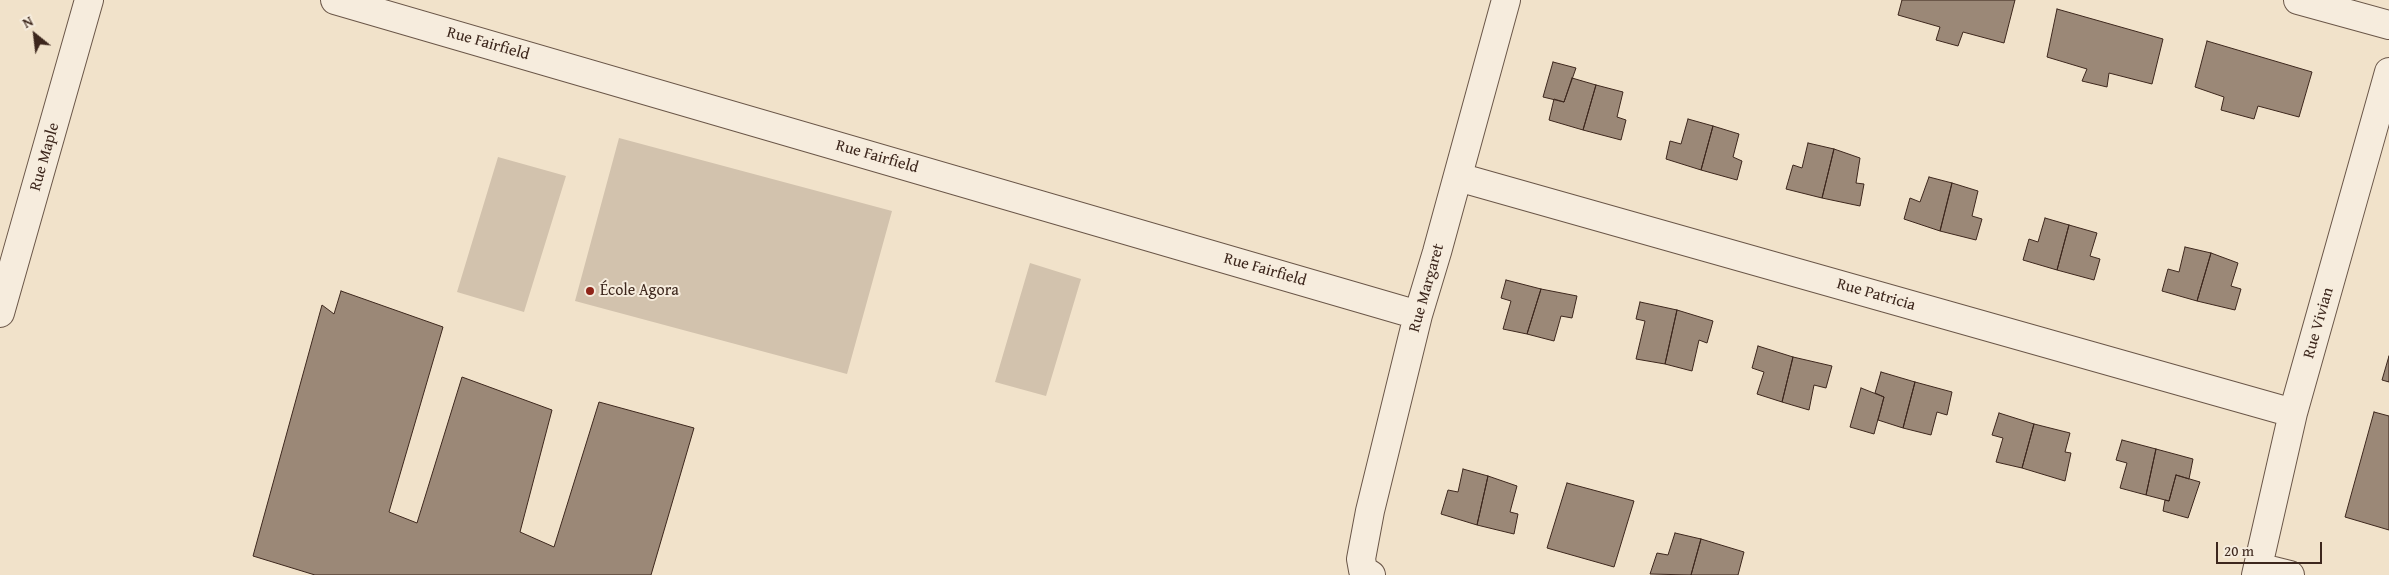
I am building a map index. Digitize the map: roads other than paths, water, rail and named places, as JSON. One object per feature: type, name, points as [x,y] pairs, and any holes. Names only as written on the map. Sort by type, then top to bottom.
[{"type":"street","name":"Rue Maple","points":[[0,313],[89,0]]},
{"type":"street","name":"Rue Fairfield","points":[[335,0],[1418,315]]},
{"type":"street","name":"Rue Margaret","points":[[1371,575],[1363,570],[1361,559],[1364,536],[1418,315],[1506,0]]},
{"type":"street","points":[[2298,0],[2389,25]]},
{"type":"street","name":"Rue Vivian","points":[[2257,571],[2294,413],[2389,72]]},
{"type":"street","name":"Rue Patricia","points":[[1458,177],[2294,413]]},
{"type":"street","points":[[2257,571],[2290,575]]},
{"type":"place","name":"École Agora","points":[[590,291]]}]
